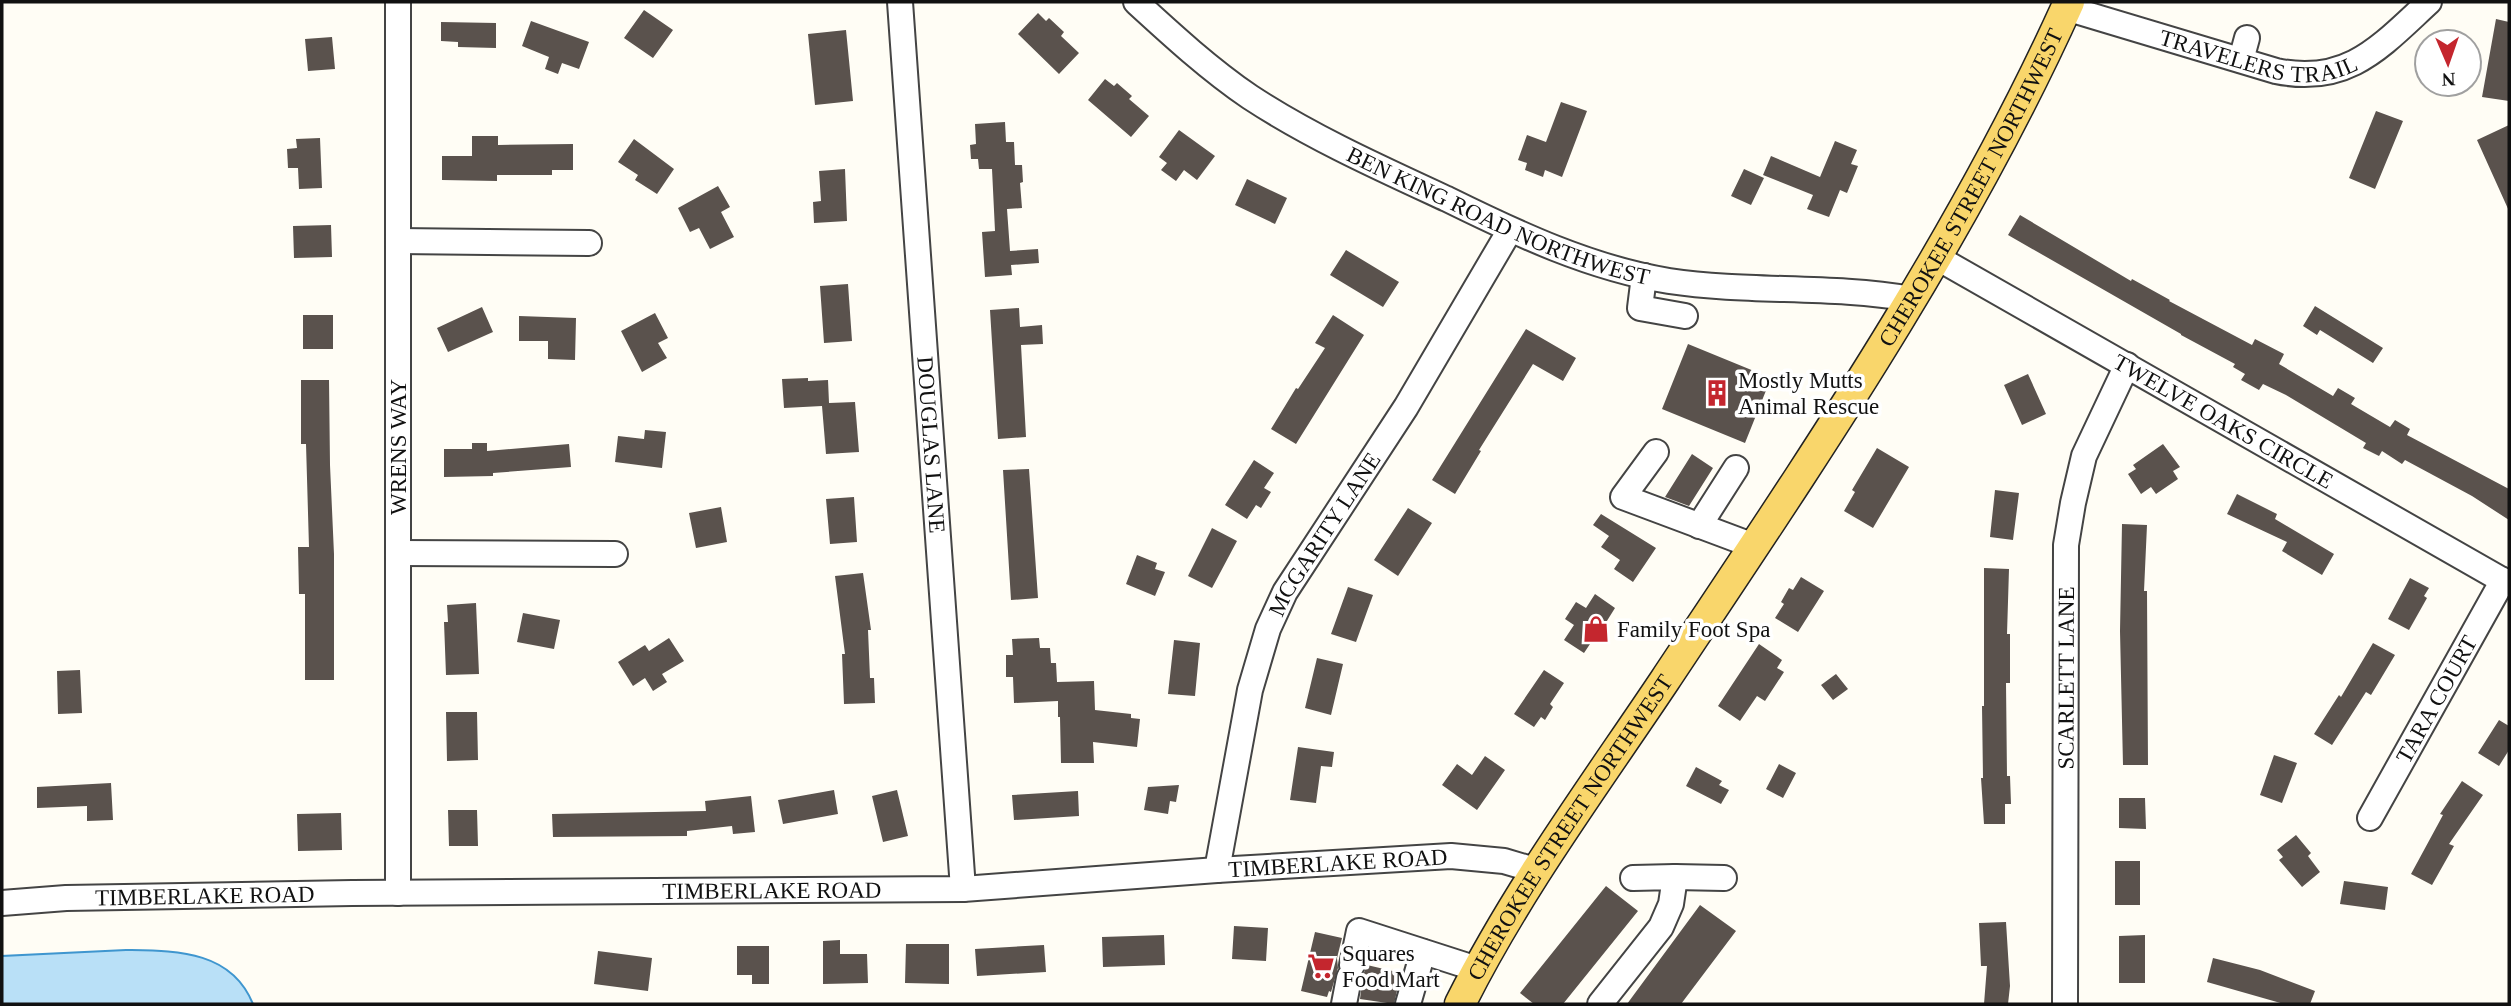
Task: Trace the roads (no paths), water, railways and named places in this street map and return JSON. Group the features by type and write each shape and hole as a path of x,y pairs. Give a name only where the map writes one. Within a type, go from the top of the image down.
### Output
{"main road":[{"name":"CHEROKEE STREET NORTHWEST","path":"1460,1004 1477,969 1538,871 1754,546 1911,299 2024,94 2067,5"}],"street":[{"name":"WRENS WAY","path":"398,2 398,893"},
{"name":"DOUGLAS LANE","path":"900,2 963,889"},
{"name":"BEN KING ROAD NORTHWEST","path":"1136,2 1212,69 1268,108 1377,166 1510,230 1569,255 1644,276 1697,284 1861,292 1911,299"},
{"name":"TRAVELERS TRAIL","path":"2067,5 2244,49 2293,75 2337,71 2366,58 2429,2"},
{"name":"MCGARITY LANE","path":"1217,870 1250,690 1268,629 1285,592 1406,407 1510,230"},
{"path":"398,241 589,243"},
{"name":"TWELVE OAKS CIRCLE","path":"1936,257 2506,582"},
{"path":"1644,276 1640,308 1685,316"},
{"name":"SCARLETT LANE","path":"2065,1004 2066,545 2084,456 2127,365"},
{"path":"1656,452 1623,497 1754,546"},
{"path":"1699,526 1736,468"},
{"path":"398,553 615,554"},
{"name":"TARA COURT","path":"2370,818 2506,582"},
{"name":"TIMBERLAKE ROAD","path":"2,903 80,898 398,893 963,889 1451,856 1504,861 1538,871"},
{"path":"1600,1004 1661,927 1671,904 1675,877"},
{"path":"1633,878 1724,878"},
{"path":"1343,1004 1359,931 1477,969"},
{"path":"1408,1004 1423,952"}],"water":[{"path":"126,950 182,953 216,963 231,973 243,986 253,1004 2,1004 2,956"}],"place":[{"name":"Mostly Mutts Animal Rescue","path":"1717,393"},
{"name":"Family Foot Spa","path":"1596,629"},
{"name":"Squares Food Mart","path":"1321,966"}]}
